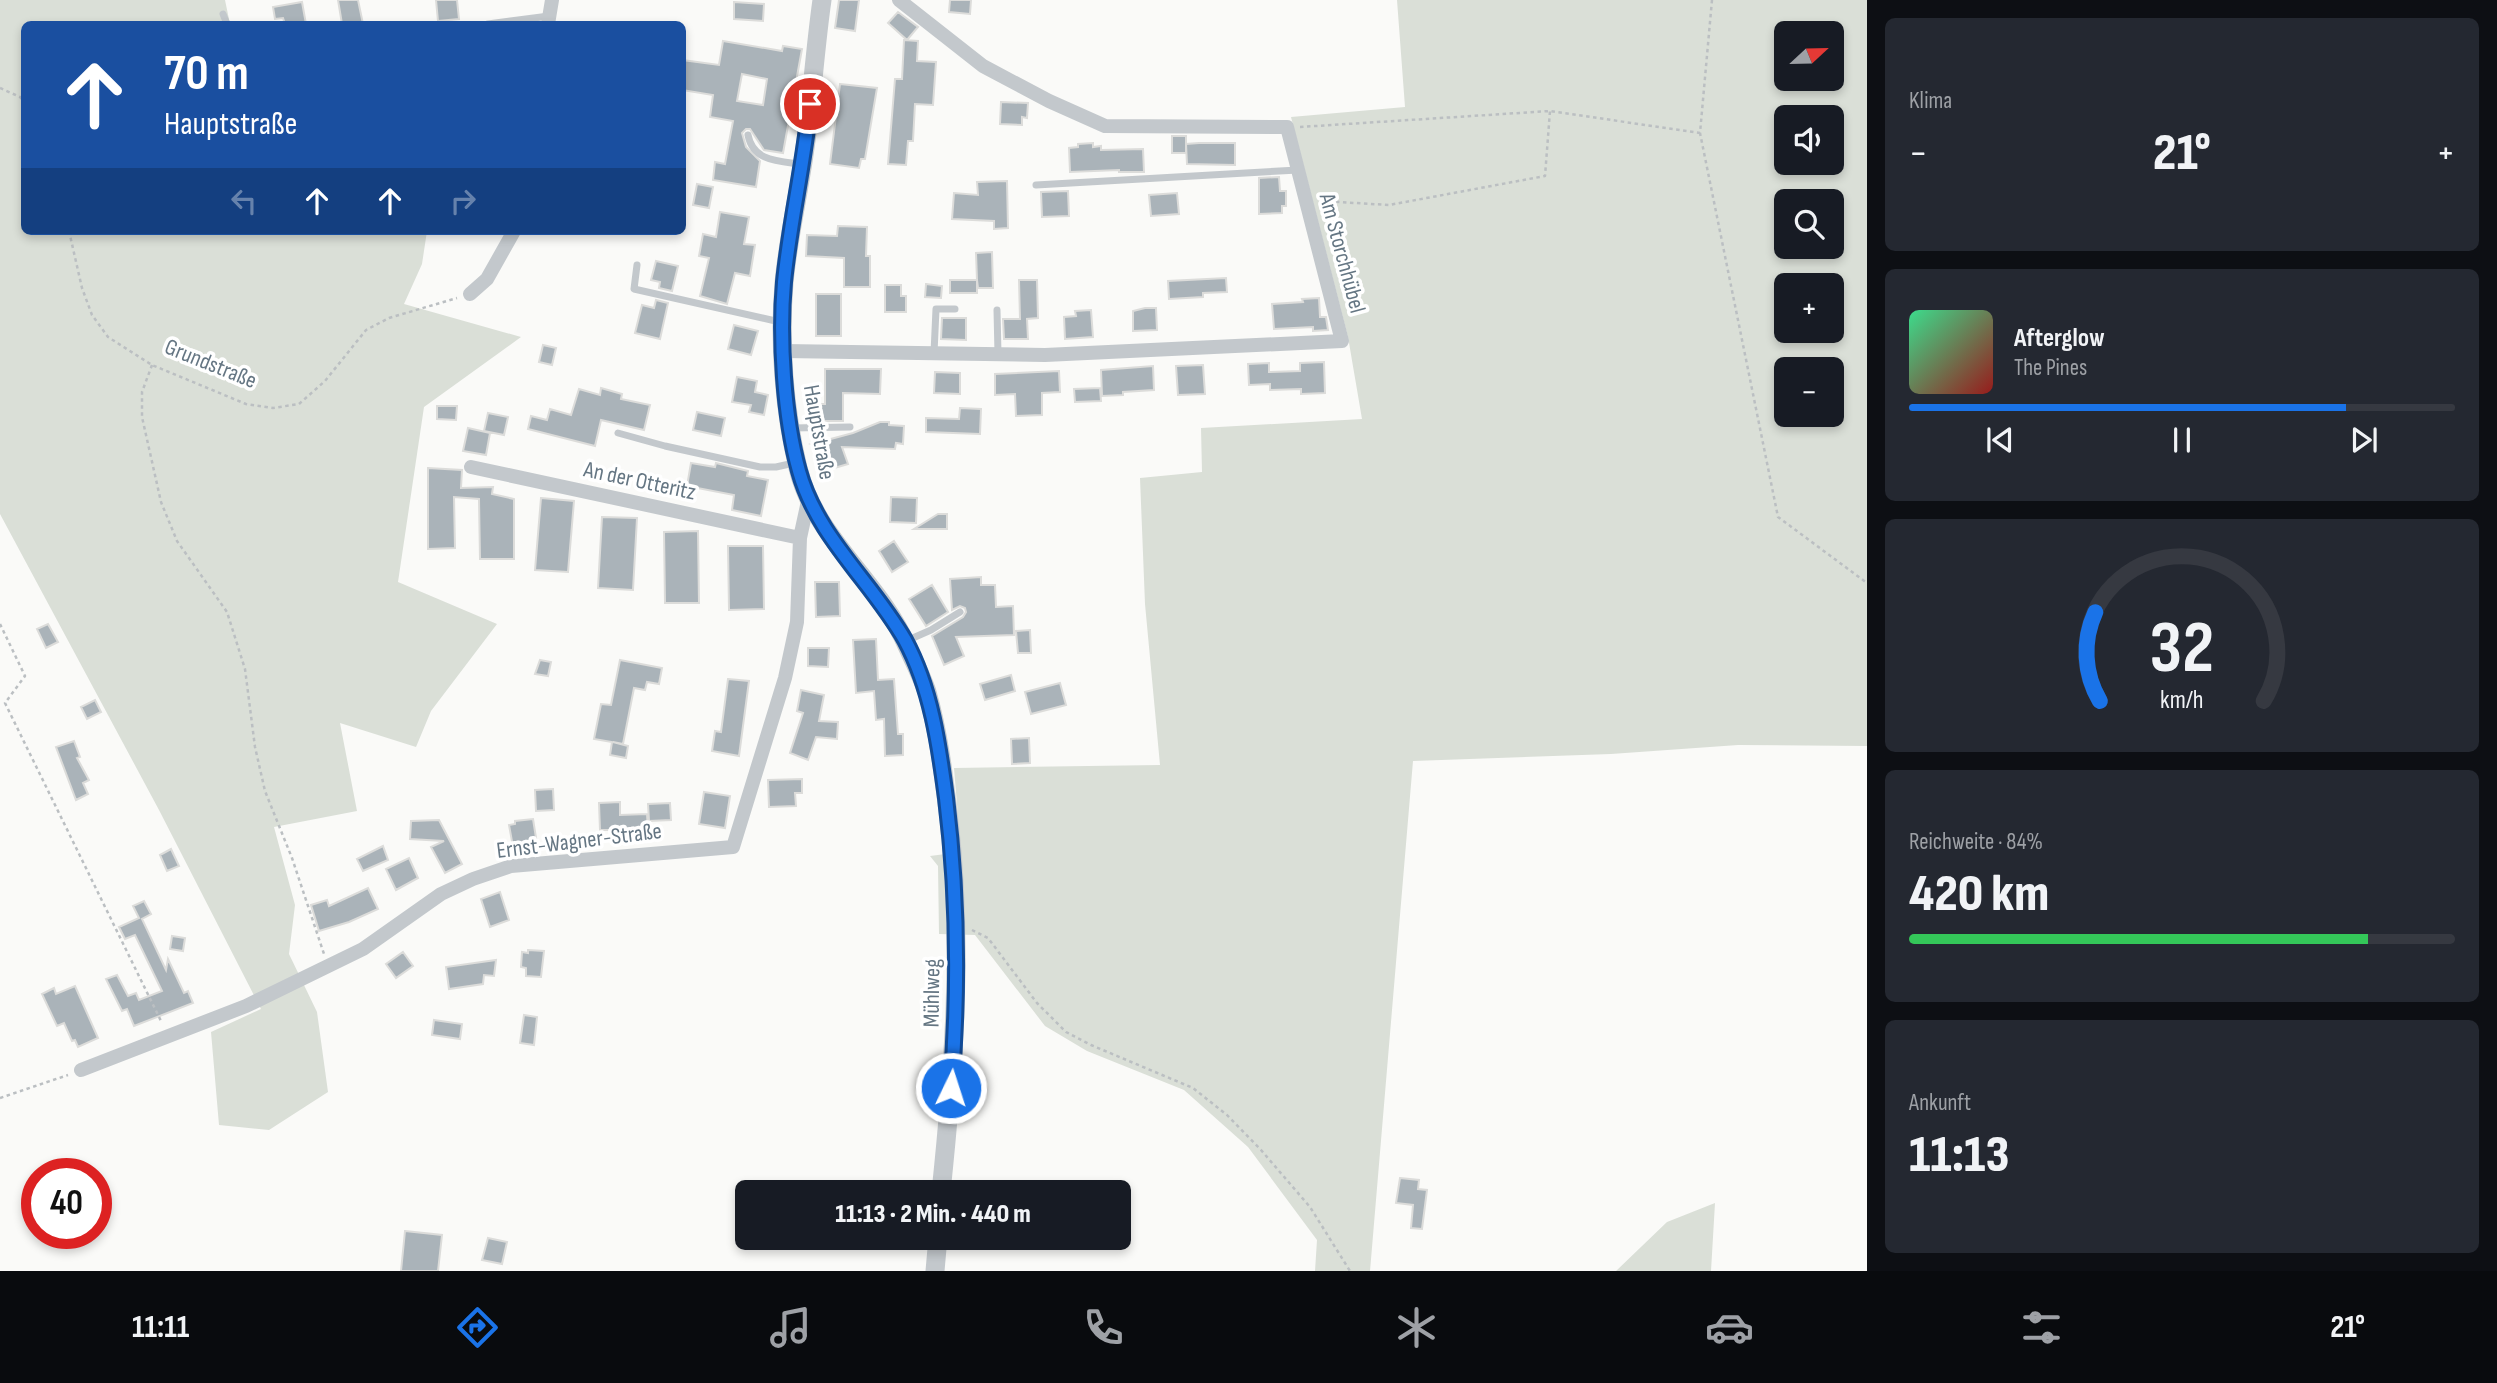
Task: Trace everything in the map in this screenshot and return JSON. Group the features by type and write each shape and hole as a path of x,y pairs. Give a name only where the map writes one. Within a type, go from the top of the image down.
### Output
{"street":[{"path":"549,20 552,0"},
{"name":"Hauptstraße","path":"822,0 786,271 785,388 790,428 808,501 905,642 926,692 942,760 957,921"},
{"path":"899,0 983,66 1049,101 1105,126 1287,127"},
{"name":"Am Storchhübel","path":"785,351 1045,355 1342,341 1287,127"},
{"path":"470,294 487,279 512,235"},
{"name":"An der Otteritz","path":"471,467 800,538"},
{"name":"Ernst-Wagner-Straße","path":"81,1070 246,1006 363,949 441,894 473,878 511,866 733,847 785,678 797,622 800,538 808,501"},
{"name":"Mühlweg","path":"943,1180 956,1019 957,921"},
{"path":"935,1271 937,1250"}],"lane":[{"path":"223,14 226,21"},
{"path":"748,135 752,150 758,155 802,165"},
{"path":"1037,185 1298,170"},
{"path":"637,265 634,289 784,323"},
{"path":"934,353 936,309 955,309"},
{"path":"997,310 998,354"},
{"path":"790,428 850,427"},
{"path":"618,433 760,467 797,463"},
{"path":"905,642 941,625 960,612"}],"path":[{"path":"1712,0 1700,133 1778,517 1867,583"},
{"path":"0,88 21,98"},
{"path":"1287,127 1550,111 1700,133"},
{"path":"1306,200 1389,205 1545,176 1550,111"},
{"name":"Grundstraße","path":"70,235 82,288 92,315 108,337 152,365 246,404 273,408 299,404 325,381 366,330 389,318 470,294"},
{"path":"152,365 142,392 142,417 161,502 177,541 227,612 245,669 255,747 265,791 292,858 328,966"},
{"path":"0,624 25,676 5,703 168,1035"},
{"path":"957,921 988,938 1037,1003 1066,1032 1193,1087 1227,1115 1310,1206 1350,1271"},
{"path":"0,1098 81,1070"}],"shaded area":[{"path":"0,0 225,0 229,21 21,21 21,235 426,235 422,264 404,304 521,337 424,407 398,582 497,624 431,711 416,747 340,723 357,811 274,827 295,905 289,954 317,1012 328,1092 269,1130 219,1125 211,1032 261,1009 159,810 0,514"},
{"path":"1397,0 1867,0 1867,746 1738,745 1611,754 1413,761 1370,1271 1315,1271 1317,1240 1248,1147 1184,1090 1087,1051 1045,1026 975,935 939,934 938,866 930,856 961,852 954,768 1160,765 1145,604 1140,478 1202,472 1201,428 1362,419 1348,337 1291,117 1405,107"},
{"path":"1715,1203 1711,1271 1616,1271 1667,1222"}],"building":[{"path":"338,0 358,0 362,21 342,21"},
{"path":"436,0 457,0 459,19 438,21"},
{"path":"839,0 859,0 855,31 835,28"},
{"path":"950,0 971,0 970,14 949,12"},
{"path":"302,2 305,21 275,19 273,7"},
{"path":"734,2 764,4 763,21 734,19"},
{"path":"898,12 918,27 907,40 888,23"},
{"path":"904,40 918,41 917,61 936,62 933,105 915,104 913,141 908,141 906,165 888,164 895,79 902,79"},
{"path":"723,41 782,51 783,46 802,49 783,153 764,150 750,129 742,133 746,147 760,161 756,187 713,180 715,162 725,164 733,121 710,117 713,95 686,91 686,61 719,65","holes":["742,74 767,79 763,105 737,101"]},
{"path":"840,84 877,88 865,159 861,159 859,168 830,164"},
{"path":"1001,102 1028,103 1027,118 1022,117 1022,125 1000,124"},
{"path":"1172,136 1186,136 1186,153 1172,153"},
{"path":"1093,143 1093,147 1101,146 1101,150 1143,149 1144,172 1070,172 1069,148"},
{"path":"1235,143 1235,165 1187,164 1186,144"},
{"path":"1279,177 1280,191 1286,191 1286,206 1282,206 1282,213 1259,214 1259,178"},
{"path":"1007,181 1008,228 994,229 994,221 952,219 954,193 978,195 977,182"},
{"path":"697,184 713,187 709,208 693,205"},
{"path":"1068,191 1069,216 1042,217 1041,192"},
{"path":"1177,193 1179,214 1151,216 1149,195"},
{"path":"720,212 749,217 744,244 755,245 750,276 735,273 727,304 700,296 709,258 699,256 703,234 716,237"},
{"path":"838,226 867,227 866,256 870,256 870,287 844,287 844,258 806,256 807,235 837,236"},
{"path":"992,252 993,288 978,288 976,253"},
{"path":"656,261 678,266 672,291 659,288 660,282 651,280"},
{"path":"1226,278 1227,292 1169,299 1168,281"},
{"path":"950,280 977,280 977,293 950,293"},
{"path":"1019,280 1037,280 1038,318 1027,319 1028,339 1004,339 1003,319 1020,319"},
{"path":"926,284 942,286 941,298 925,297"},
{"path":"885,285 901,285 901,296 906,296 906,312 885,312"},
{"path":"816,294 841,294 841,336 816,336"},
{"path":"1319,298 1320,317 1326,317 1328,330 1313,331 1313,327 1274,329 1272,304"},
{"path":"656,300 668,303 660,339 635,333 642,305 654,308"},
{"path":"1156,308 1157,330 1133,331 1133,311"},
{"path":"1091,310 1093,337 1065,339 1064,317 1076,316 1075,311"},
{"path":"942,318 966,318 966,340 941,339"},
{"path":"734,325 758,331 751,355 728,349"},
{"path":"543,345 556,348 552,365 539,362"},
{"path":"1324,362 1325,393 1301,394 1301,389 1270,390 1270,384 1249,385 1248,364 1269,363 1269,372 1300,371 1300,363"},
{"path":"1203,365 1205,394 1178,395 1176,366"},
{"path":"1153,366 1154,390 1102,396 1101,370"},
{"path":"825,369 881,369 880,394 843,393 843,421 814,421 814,404 825,404"},
{"path":"1059,371 1060,392 1042,393 1042,415 1016,416 1015,394 995,395 995,374"},
{"path":"935,372 960,373 960,394 934,393"},
{"path":"737,377 757,381 755,392 768,395 764,415 749,412 751,405 732,402"},
{"path":"601,388 622,394 621,399 650,405 644,430 601,420 595,446 528,429 531,416 547,420 550,409 571,415 579,389 600,395"},
{"path":"1100,388 1101,401 1075,402 1074,389"},
{"path":"437,406 457,406 456,420 437,419"},
{"path":"960,408 981,409 980,434 926,432 926,418 959,419"},
{"path":"697,412 725,418 721,436 693,430"},
{"path":"488,413 508,417 504,435 484,431"},
{"path":"880,422 904,426 903,444 896,443 895,449 842,447 848,464 824,471 816,445 812,444 853,433"},
{"path":"468,428 490,433 486,455 463,451"},
{"path":"691,463 715,467 716,463 748,471 747,476 768,480 761,516 732,510 734,495 687,486"},
{"path":"428,468 462,470 461,488 493,487 492,494 514,499 514,559 480,559 479,499 454,497 455,548 428,549"},
{"path":"891,497 917,498 916,523 890,522"},
{"path":"541,498 574,501 568,572 535,570"},
{"path":"938,514 947,514 947,529 914,529"},
{"path":"602,517 637,518 633,590 598,588"},
{"path":"698,531 699,603 665,603 664,532"},
{"path":"894,541 908,562 892,572 879,551"},
{"path":"728,546 763,546 764,609 729,610"},
{"path":"981,577 981,585 995,585 996,607 1013,606 1014,635 956,637 964,656 944,665 932,636 963,617 966,612 965,608 960,606 952,610 950,579"},
{"path":"815,582 839,582 840,616 816,617"},
{"path":"932,585 948,612 926,626 909,599"},
{"path":"48,624 58,642 46,648 37,629"},
{"path":"1030,630 1031,653 1018,653 1016,631"},
{"path":"876,639 878,680 894,679 898,734 903,734 903,755 885,756 884,719 876,720 874,691 856,693 853,640"},
{"path":"808,648 829,648 828,667 808,666"},
{"path":"540,660 551,662 548,676 535,674"},
{"path":"620,660 662,668 659,684 647,682 645,690 634,688 623,744 613,742 628,746 626,758 610,755 612,742 594,739 601,704 611,705"},
{"path":"1011,675 1015,691 985,700 980,684"},
{"path":"728,679 749,681 739,756 712,751 715,731 721,732"},
{"path":"1060,683 1066,705 1031,714 1025,692"},
{"path":"801,690 824,695 819,721 838,722 837,739 816,737 808,760 790,753 803,713 797,711"},
{"path":"95,700 101,712 87,719 81,707"},
{"path":"1029,738 1030,763 1012,764 1011,739"},
{"path":"74,741 80,757 77,758 89,780 83,783 88,794 76,800 56,747"},
{"path":"802,779 802,793 795,793 796,806 769,807 768,780"},
{"path":"553,789 554,810 536,811 535,790"},
{"path":"704,792 730,796 725,828 699,824"},
{"path":"620,802 620,815 647,814 648,830 600,830 599,803"},
{"path":"670,803 671,820 649,821 648,804"},
{"path":"533,819 537,844 513,847 509,825 515,824 515,821"},
{"path":"439,820 462,864 445,873 431,847 444,841 410,839 411,821"},
{"path":"383,846 388,860 363,871 357,859"},
{"path":"171,849 179,866 167,871 160,855"},
{"path":"409,858 418,878 396,890 386,869"},
{"path":"368,888 378,909 319,931 311,905 327,900 329,906"},
{"path":"500,892 509,920 490,927 481,899"},
{"path":"144,901 151,914 142,919 166,970 168,959 184,993 188,991 193,1003 134,1026 127,1009 122,1011 106,979 117,975 128,996 136,993 139,1000 162,991 135,935 125,939 119,927 139,918 133,906"},
{"path":"172,936 185,938 183,951 170,949"},
{"path":"528,950 544,951 541,977 526,976 526,968 521,967 522,952 528,953"},
{"path":"403,952 413,966 396,978 386,964"},
{"path":"496,960 494,976 484,975 483,984 449,989 446,967"},
{"path":"75,986 98,1038 78,1047 75,1040 72,1041 64,1023 57,1026 42,994 54,988 56,994"},
{"path":"524,1015 537,1017 534,1045 520,1043"},
{"path":"434,1020 462,1024 460,1039 432,1035"},
{"path":"1400,1178 1419,1180 1418,1189 1427,1190 1422,1229 1411,1228 1413,1205 1396,1203"},
{"path":"405,1231 442,1235 438,1271 401,1271"},
{"path":"488,1238 507,1242 502,1264 482,1260"}],"route":[{"path":"810,104 784,285 785,388 790,424 798,469 808,501 905,642 926,692 942,760 957,921 956,1019 951,1088"}]}
